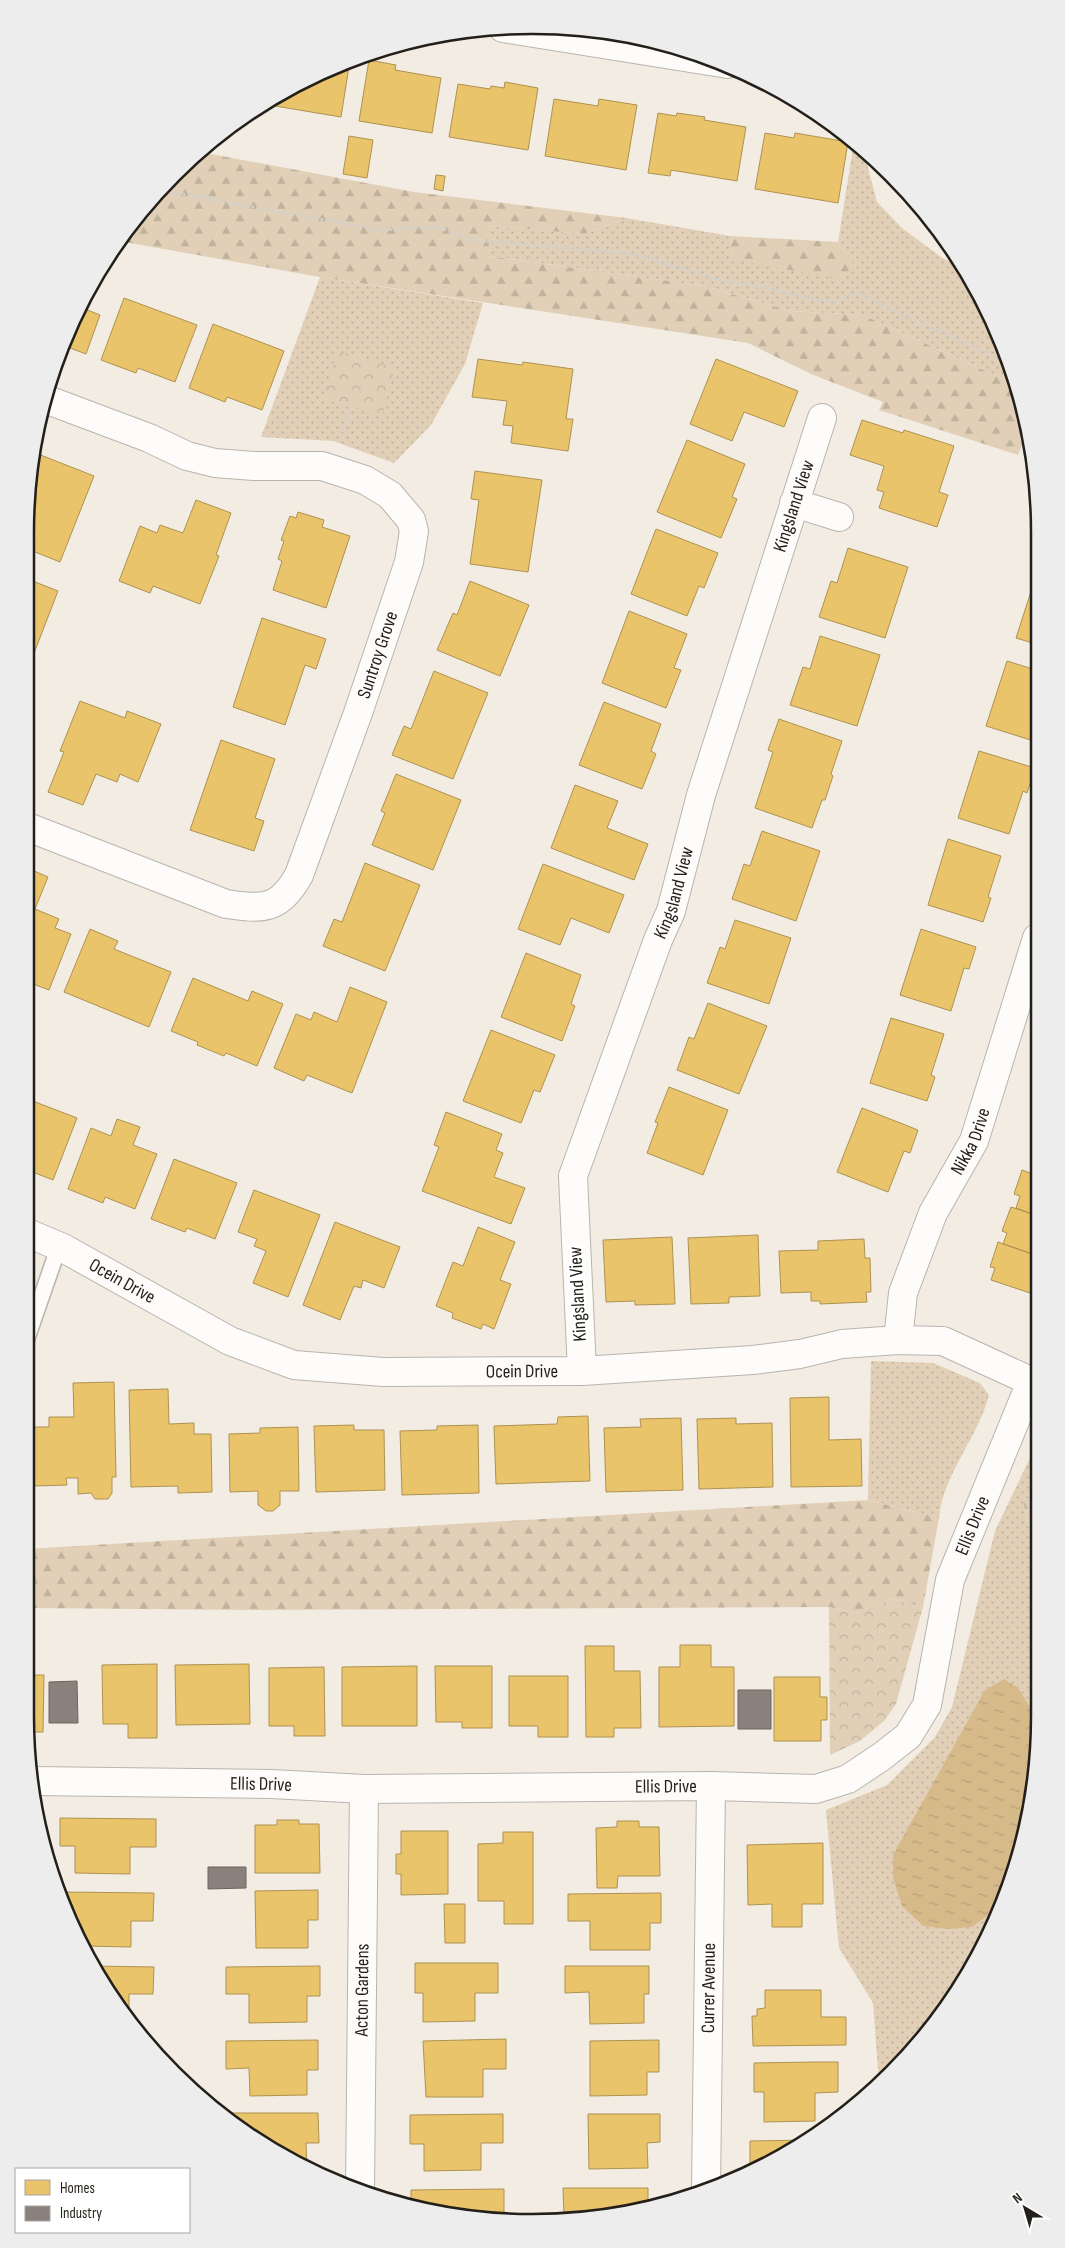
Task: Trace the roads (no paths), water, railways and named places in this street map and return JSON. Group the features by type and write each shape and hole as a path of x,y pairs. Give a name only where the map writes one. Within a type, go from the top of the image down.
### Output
{"street":[{"path":"542,34 681,56"},
{"name":"Suntroy Grove","path":"34,829 226,904 254,908 267,906 291,891 299,875 409,562 414,532 411,520 406,512 390,495 365,480 322,466 254,466 215,463 186,456 149,438 51,401"},
{"name":"Kingsland View","path":"582,1370 573,1176 658,940 671,911 701,795 822,418"},
{"path":"794,504 839,517"},
{"name":"Nikka Drive","path":"898,1340 903,1293 933,1213 974,1140 1031,957"},
{"name":"Ocein Drive","path":"34,1236 59,1246 230,1341 294,1365 383,1372 582,1370 752,1360 800,1354 842,1344 898,1340 943,1341 1031,1382"},
{"name":"Ellis Drive","path":"38,1781 272,1784 364,1789 711,1786 816,1789 848,1779 908,1736 927,1705 950,1580 1031,1393"},
{"name":"Currer Avenue","path":"706,2183 711,1786"},
{"name":"Acton Gardens","path":"360,2183 364,1789"}],"lane":[{"path":"34,1318 59,1246"}],"water":[{"path":"1004,1679 1018,1688 1031,1709 1027,1781 1014,1845 1005,1876 989,1914 972,1927 948,1929 923,1926 902,1906 893,1878 893,1855 985,1690"}]}
